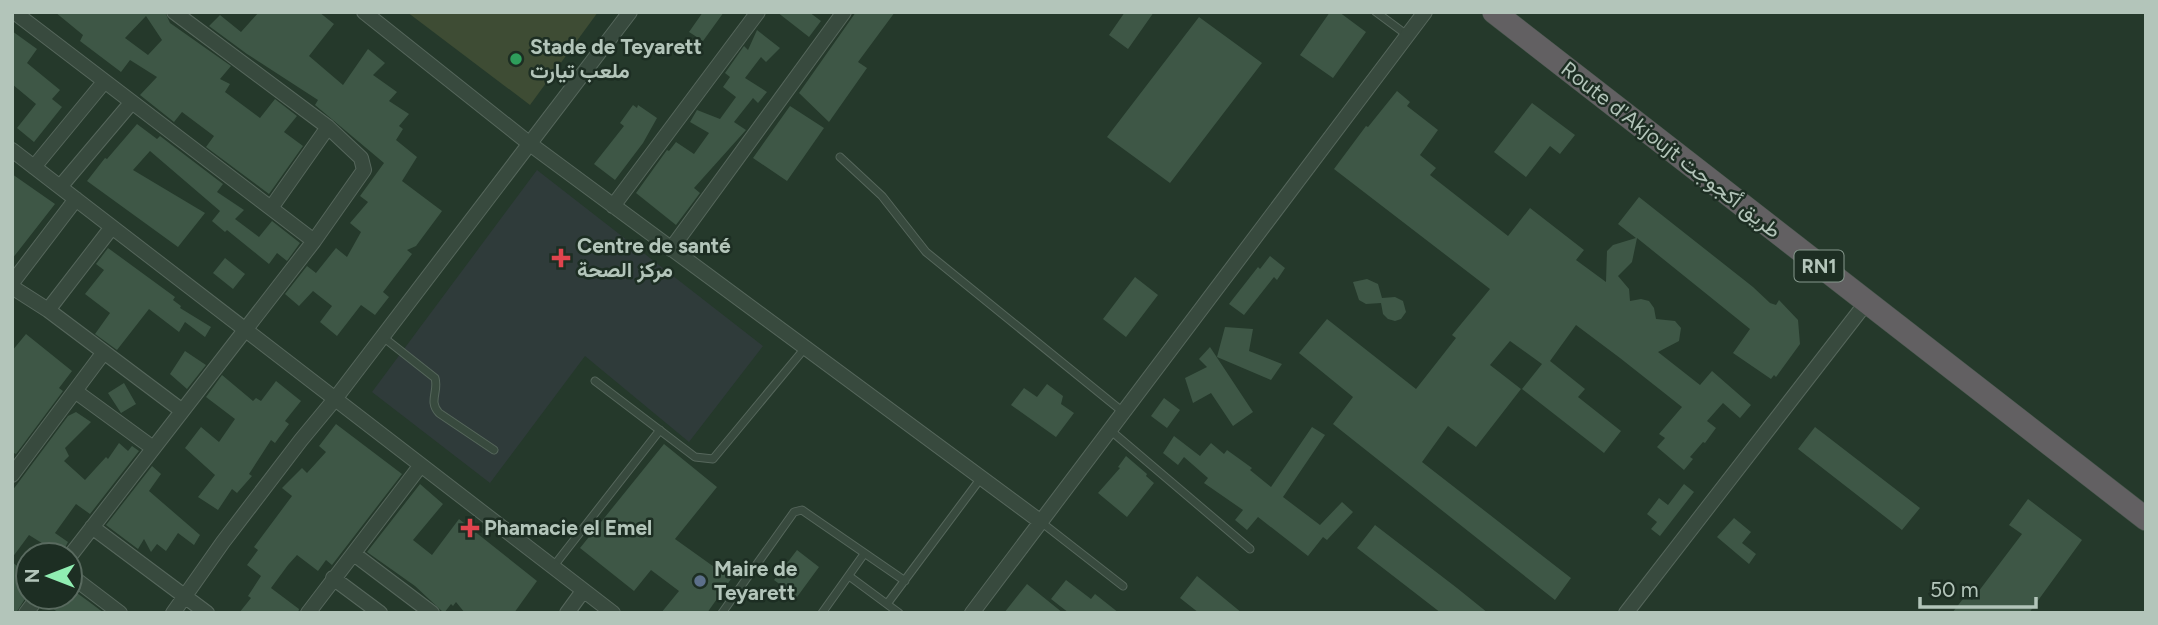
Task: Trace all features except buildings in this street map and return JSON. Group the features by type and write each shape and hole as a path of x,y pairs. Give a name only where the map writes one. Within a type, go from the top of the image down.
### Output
{"highway":[{"name":"Route d'Akjoujt طريق أكجوجت","path":"1494,12 2146,519"}],"street":[{"path":"81,541 314,241 364,170 361,158 328,127 174,12"},
{"path":"364,12 530,144 1041,522"},
{"path":"173,613 223,542 630,12"},
{"path":"613,206 758,12"},
{"path":"671,249 845,12"},
{"path":"972,613 1426,12"},
{"path":"19,14 131,103 314,241"},
{"path":"34,167 104,82"},
{"path":"60,187 131,103"},
{"path":"271,208 328,127"},
{"path":"12,150 613,613"},
{"path":"76,200 12,285 181,410"},
{"path":"48,310 112,227"},
{"path":"1626,613 1866,303"},
{"path":"12,475 104,352"},
{"path":"75,391 153,448"},
{"path":"308,613 421,465"},
{"path":"92,527 207,613"},
{"path":"354,554 431,612"},
{"path":"334,578 380,613"},
{"path":"84,586 120,613"},
{"path":"567,613 583,591"}],"lane":[{"path":"1376,12 1408,35"},
{"path":"840,157 882,196 926,252 1123,412"},
{"path":"383,337 432,373 437,385 432,400 433,407 494,450"},
{"path":"595,381 695,457 713,459 805,348"},
{"path":"553,567 660,430"},
{"path":"1110,430 1250,549"},
{"path":"887,604 981,478"},
{"path":"722,613 797,509 905,581"},
{"path":"1041,522 1123,586"},
{"path":"822,613 864,554"},
{"path":"849,576 898,613"}],"shaded area":[{"name":"Centre de santé مركز الصحة","path":"537,170 763,346 689,442 585,356 490,483 372,392"}],"green space":[{"name":"Stade de Teyarett ملعب تيارت","path":"407,12 598,12 530,105"}],"place":[{"name":"Stade de Teyarett ملعب تيارت","path":"516,59"},
{"name":"Centre de santé مركز الصحة","path":"561,258"},
{"name":"Phamacie el Emel","path":"470,528"},
{"name":"Maire de Teyarett","path":"700,581"}]}
